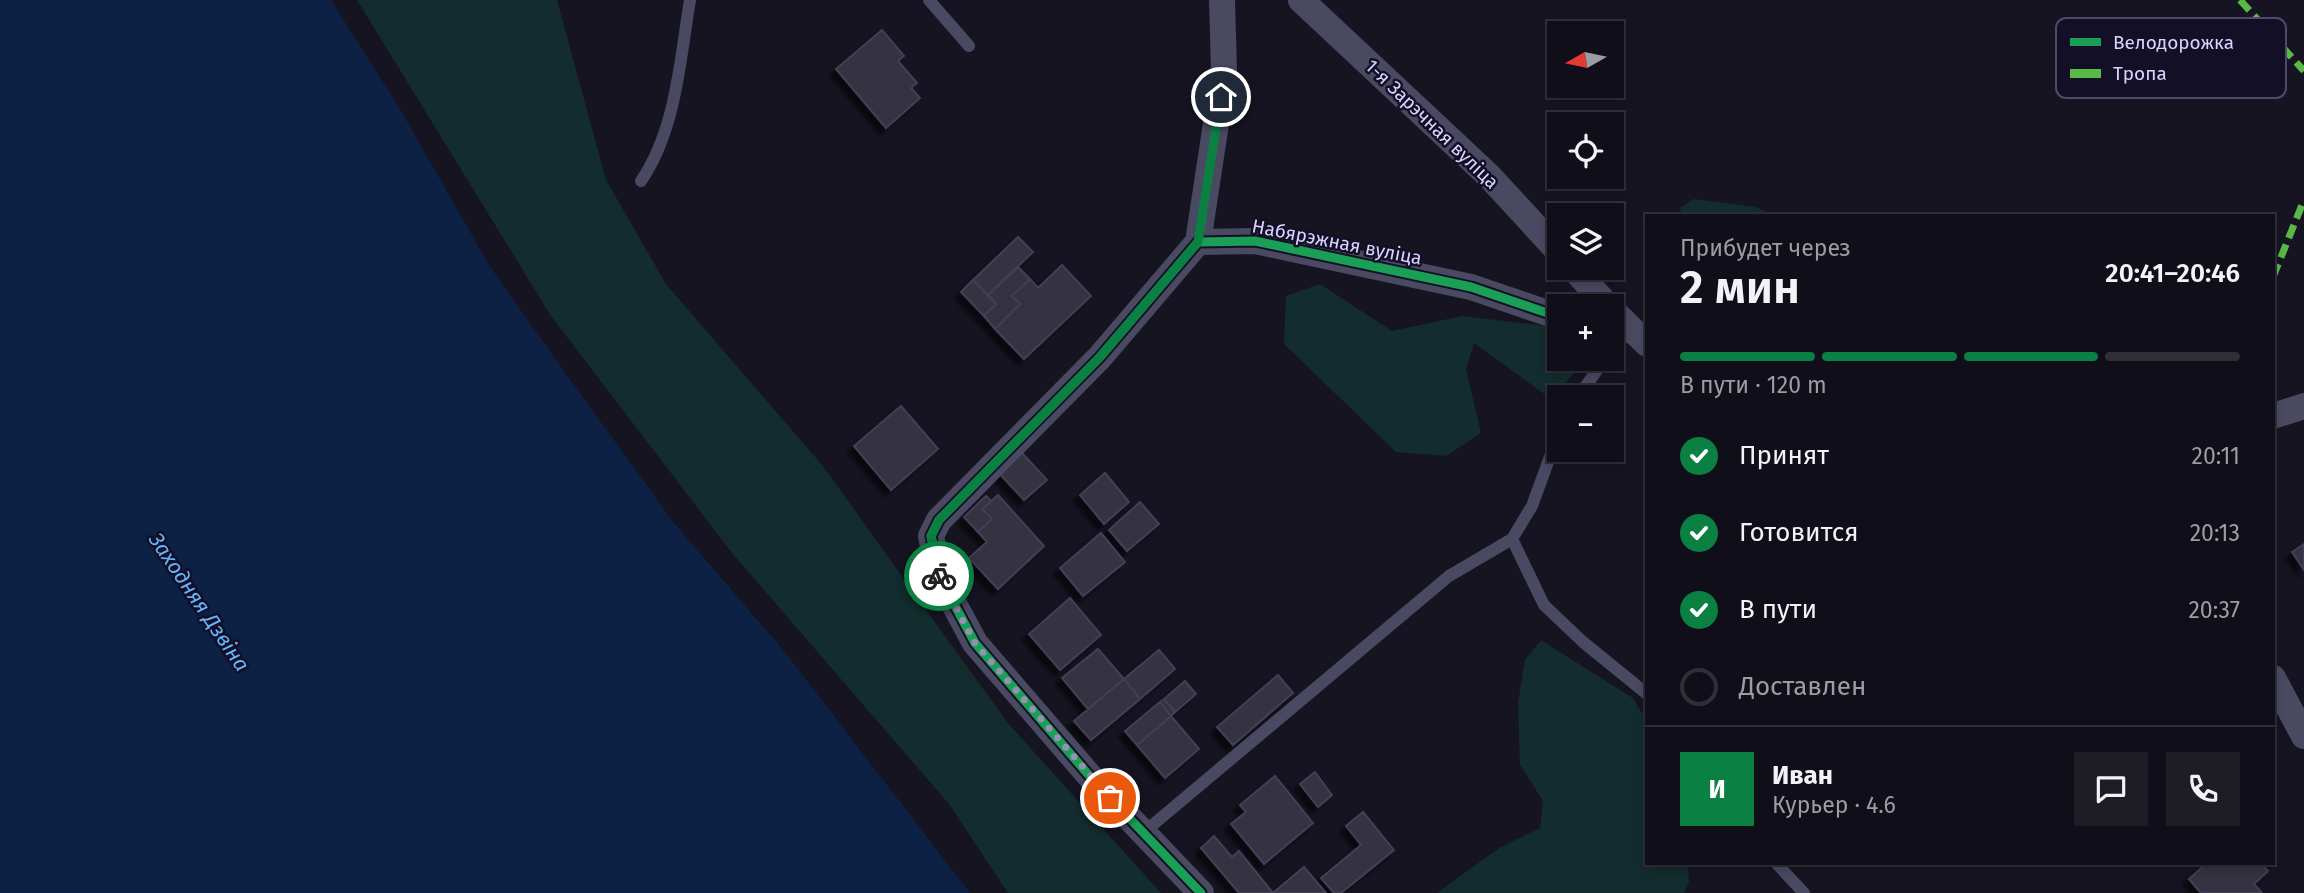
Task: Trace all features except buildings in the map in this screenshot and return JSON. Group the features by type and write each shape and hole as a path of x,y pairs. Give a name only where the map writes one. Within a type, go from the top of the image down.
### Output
{"street":[{"path":"1201,893 1143,834 975,643 939,576 931,536 939,520 1100,357 1198,242 1224,71 1222,0"},
{"name":"1-я Зарэчная вуліца","path":"1301,0 1489,176 1547,240"},
{"name":"Набярэжная вуліца","path":"1198,242 1255,241 1471,287 1547,313"},
{"path":"1584,280 1597,294"},
{"path":"2275,415 2304,407"},
{"path":"2275,682 2304,736"}],"lane":[{"path":"641,181 658,157 675,89 690,0"},
{"path":"929,0 969,46"},
{"path":"1143,834 1449,576 1512,539 1531,506 1548,462"},
{"path":"1512,539 1544,605 1583,642 1645,692"},
{"path":"1778,865 1804,893"}],"green space":[{"path":"357,0 557,0 606,180 666,284 822,465 1007,722 1161,893 1008,893 949,804 732,553 551,316"},
{"path":"1694,199 1756,207 1770,214 1682,214 1680,208"},
{"path":"1320,284 1392,331 1462,316 1547,326 1547,371 1576,371 1564,385 1547,385 1547,396 1474,343 1466,369 1481,433 1446,456 1396,452 1284,344 1286,296"},
{"path":"1541,640 1633,698 1645,718 1645,865 1688,865 1689,882 1684,893 1437,893 1499,848 1540,828 1543,801 1520,765 1518,703 1525,660"}],"water":[{"name":"Заходняя Дзвіна","path":"0,0 331,0 400,109 489,265 566,374 674,523 784,651 970,893 0,893"}],"marked path":[{"path":"2240,0 2256,18"},
{"path":"2286,51 2304,71"},
{"path":"2275,272 2304,200"}],"cycle path":[{"path":"1201,893 1093,780 975,643 939,576 931,536 939,520 1100,357 1198,242 1255,241 1471,287 1547,313"}],"way so far":[{"path":"939,576 975,643 1110,798"}],"route":[{"path":"939,576 931,536 939,520 1100,357 1198,242 1221,97"}]}
